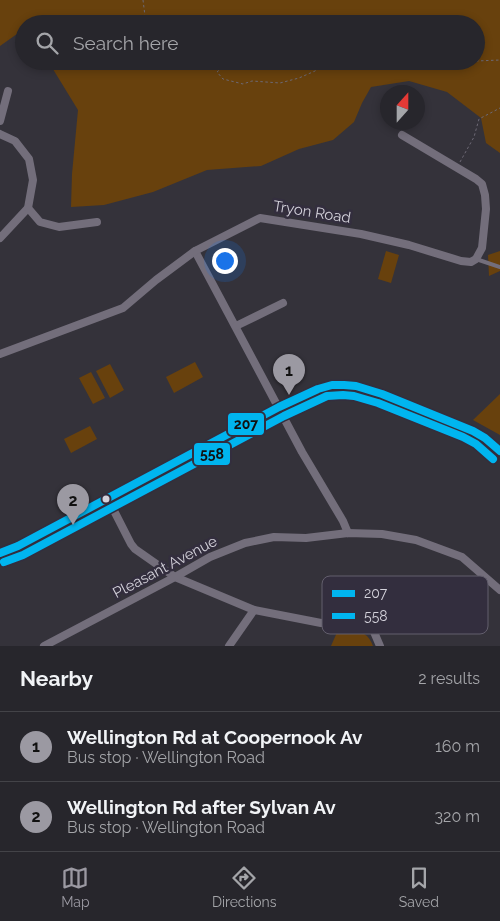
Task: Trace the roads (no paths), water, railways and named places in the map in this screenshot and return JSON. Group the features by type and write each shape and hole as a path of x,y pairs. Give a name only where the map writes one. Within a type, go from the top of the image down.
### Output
{"street":[{"path":"0,121 8,91"},
{"path":"0,134 15,141 29,159 33,180 28,208 0,238"},
{"path":"402,135 482,184 485,195 482,248 476,260"},
{"path":"28,208 40,222 59,227 97,222"},
{"name":"Tryon Road","path":"0,354 123,308 195,251 260,218 360,234 410,245 461,261 471,262 476,260"},
{"path":"195,251 302,452 343,521 348,533"},
{"path":"236,326 284,303"},
{"path":"0,553 18,546 279,408 324,387 339,385 362,388 472,431 486,439 500,451"},
{"path":"108,499 130,544 175,577 254,610 322,623"},
{"name":"Pleasant Avenue","path":"44,646 227,549 255,540 274,537 306,538 348,533 382,534 416,540 454,553 462,557 484,576"},
{"name":"Pleasant Avenue","path":"488,580 500,590"},
{"path":"229,646 254,610"},
{"path":"375,634 380,646"}],"lane":[{"name":"Tryon Road","path":"476,260 500,267"}],"place":[{"name":"Wellington Rd at Coopernook Av","path":"289,395"},
{"name":"Wellington Rd after Sylvan Av","path":"73,525"}]}
